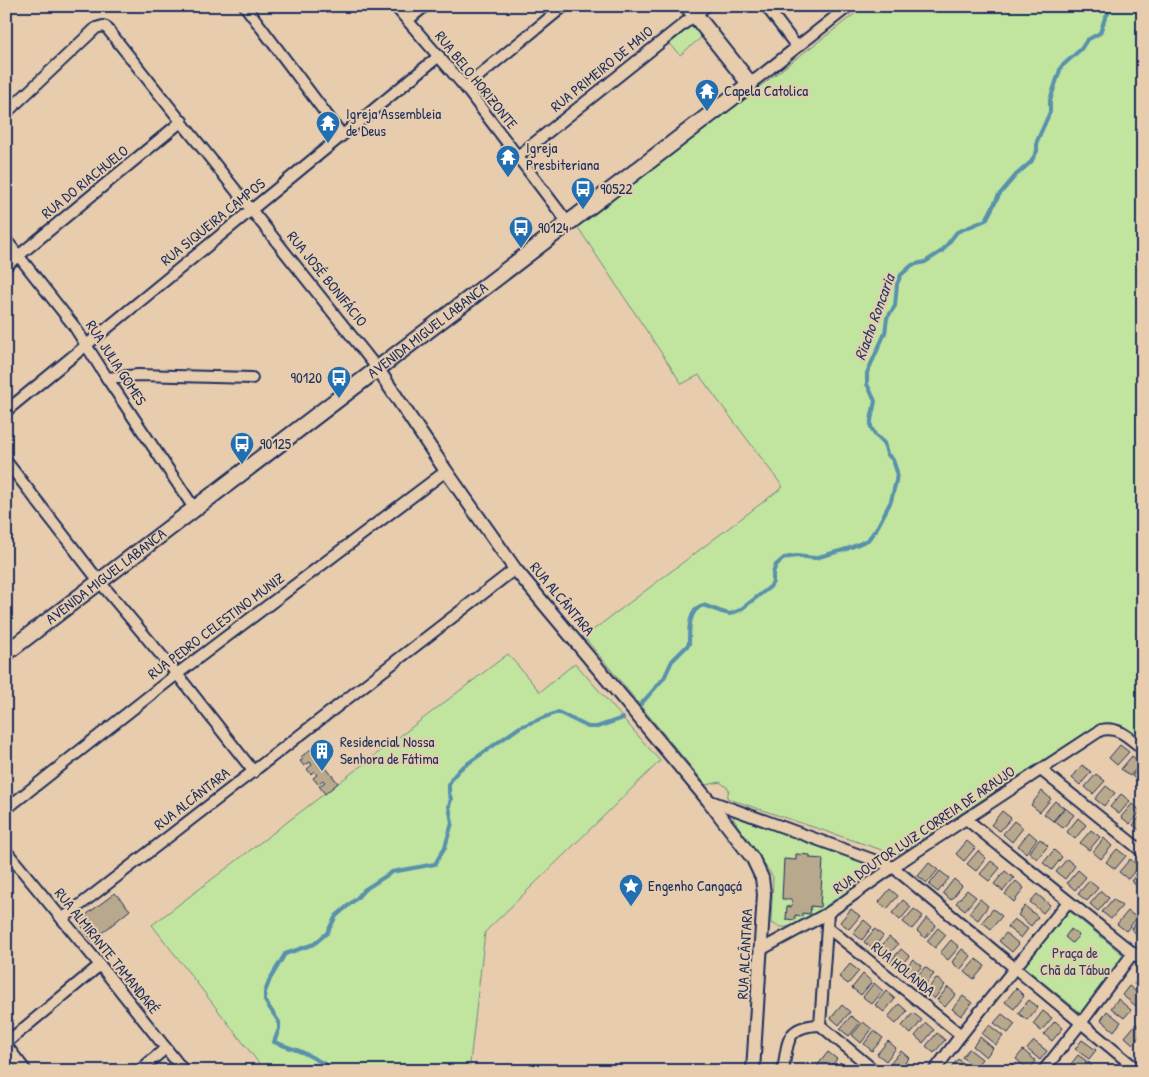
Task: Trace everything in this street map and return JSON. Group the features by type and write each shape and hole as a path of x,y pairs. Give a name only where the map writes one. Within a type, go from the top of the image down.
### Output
{"main road":[{"path":"696,9 750,84"},
{"name":"AVENIDA MIGUEL LABANCA","path":"6,653 750,84"}],"street":[{"path":"246,6 342,135"},
{"name":"RUA BELO HORIZONTE","path":"395,6 464,87 568,223"},
{"path":"408,20 425,6"},
{"path":"464,87 564,6"},
{"path":"766,6 797,47"},
{"name":"AVENIDA MIGUEL LABANCA","path":"750,84 849,6"},
{"name":"RUA PRIMEIRO DE MAIO","path":"518,156 696,9"},
{"name":"RUA JOSÉ BONIFÁCIO","path":"6,113 96,28 106,27 377,368 515,569"},
{"name":"RUA SIQUEIRA CAMPOS","path":"6,410 439,56"},
{"name":"RUA DO RIACHUELO","path":"6,266 182,121"},
{"name":"RUA JULIA GOMES","path":"6,240 74,326 194,508"},
{"path":"107,378 138,375 252,378"},
{"path":"6,461 99,581 177,674 254,772"},
{"name":"RUA PEDRO CELESTINO MUNIZ","path":"6,808 177,674 446,471"},
{"name":"RUA ALCÂNTARA","path":"62,920 515,569 708,800 753,859 762,878 764,894 753,1071"},
{"name":"RUA DOUTOR LUIZ CORREIA DE ARAUJO","path":"820,1024 828,913 893,867 1101,730 1115,729 1143,749"},
{"path":"1041,770 1143,852"},
{"path":"708,800 893,867 1139,1071"},
{"path":"966,819 1143,961"},
{"name":"RUA ALMIRANTE TAMANDARÉ","path":"6,850 184,1071"},
{"path":"934,1071 1068,902"},
{"path":"762,949 828,913"},
{"name":"RUA HOLANDA","path":"826,927 961,1035"},
{"path":"1043,1071 1132,953"},
{"path":"26,1071 6,1044 100,965"},
{"path":"783,1071 789,1040 795,1030 804,1025 820,1024 875,1071"},
{"path":"140,1071 166,1048"}],"green space":[{"path":"865,6 1143,6 1143,741 1121,726 1103,724 1096,726 897,855 727,798 729,789 720,782 706,785 584,637 783,487 699,375 682,384 577,226"},
{"path":"693,25 702,37 680,55 669,44"},
{"path":"508,654 540,692 575,663 660,761 485,932 469,1071 265,1071 152,925"},
{"path":"735,814 883,867 806,919 795,925 778,926 771,923 773,877 734,820 733,816"},
{"name":"Praça de Chã da Tábua","path":"1068,910 1127,958 1082,1014 1023,966"}],"building":[{"path":"1120,745 1129,752 1117,765 1109,758"},
{"name":"Residencial Nossa Senhora de Fátima","path":"311,749 338,783 325,794 319,786 325,782 323,780 318,784 313,778 317,775 314,771 311,774 307,769 312,765 310,762 304,766 300,761 303,759 301,757"},
{"path":"1132,756 1141,763 1130,776 1121,769"},
{"path":"1142,763 1143,780 1140,783 1132,776"},
{"path":"1082,765 1091,772 1080,785 1072,778"},
{"path":"1096,774 1105,781 1093,794 1085,787"},
{"path":"1106,786 1115,793 1104,806 1095,799"},
{"path":"1042,791 1051,799 1040,812 1031,805"},
{"path":"1121,794 1130,801 1119,814 1110,807"},
{"path":"1055,801 1064,808 1053,821 1044,814"},
{"path":"1132,804 1141,811 1130,824 1121,817"},
{"path":"1065,808 1074,815 1063,828 1054,821"},
{"path":"1002,811 1011,818 1000,831 991,825"},
{"path":"1143,813 1143,831 1142,832 1133,825"},
{"path":"1078,818 1086,825 1075,839 1067,832"},
{"path":"1014,821 1023,828 1012,842 1003,834"},
{"path":"1091,830 1100,837 1089,850 1080,843"},
{"path":"1029,832 1037,839 1026,853 1018,846"},
{"path":"1104,838 1112,846 1101,859 1093,852"},
{"path":"1040,839 1048,846 1037,859 1029,852"},
{"path":"967,841 975,848 964,861 956,854"},
{"path":"1117,849 1126,856 1115,869 1106,862"},
{"path":"1054,850 1062,857 1052,870 1043,863"},
{"path":"978,851 986,858 976,871 967,864"},
{"path":"796,854 810,855 810,858 823,859 820,907 811,906 810,914 802,913 802,916 795,915 795,920 786,919 787,906 791,907 792,899 782,899 784,859 796,860"},
{"path":"1067,859 1075,866 1065,879 1056,872"},
{"path":"1130,859 1139,866 1128,879 1119,872"},
{"path":"991,861 1000,868 989,881 980,874"},
{"path":"929,863 938,870 927,883 918,876"},
{"path":"1142,868 1143,884 1139,888 1131,881"},
{"path":"1078,870 1086,877 1075,890 1067,883"},
{"path":"940,871 949,878 938,892 929,885"},
{"path":"1005,871 1014,878 1003,891 994,884"},
{"path":"954,879 962,886 951,900 943,893"},
{"path":"1016,881 1024,888 1014,902 1005,894"},
{"path":"1089,881 1098,888 1087,901 1078,894"},
{"path":"890,889 898,896 887,909 879,902"},
{"path":"967,890 976,897 965,910 956,903"},
{"path":"1101,891 1109,898 1098,911 1090,904"},
{"path":"115,893 130,910 92,941 78,921"},
{"path":"1037,894 1050,905 1043,913 1030,902"},
{"path":"980,899 988,906 978,920 969,913"},
{"path":"1113,899 1122,906 1111,919 1102,912"},
{"path":"903,900 911,907 900,920 892,913"},
{"path":"1025,906 1038,917 1031,926 1018,915"},
{"path":"851,909 860,916 849,929 840,922"},
{"path":"914,909 923,916 912,929 903,922"},
{"path":"993,909 1002,916 991,929 982,922"},
{"path":"1128,911 1137,918 1126,931 1117,924"},
{"path":"1142,916 1143,932 1139,936 1131,929"},
{"path":"927,918 936,925 925,938 917,931"},
{"path":"1014,919 1028,929 1021,938 1007,927"},
{"path":"864,920 872,927 862,940 853,933"},
{"path":"938,928 946,935 935,948 927,941"},
{"path":"875,929 883,936 873,949 864,942"},
{"path":"1071,929 1079,935 1072,943 1065,937"},
{"path":"1006,933 1019,944 1012,952 999,941"},
{"path":"889,937 898,944 887,957 878,950"},
{"path":"951,940 959,947 948,960 940,953"},
{"path":"901,949 909,956 898,969 890,962"},
{"path":"962,949 971,956 960,970 952,962"},
{"path":"913,959 922,966 911,979 902,972"},
{"path":"976,959 985,966 974,979 965,972"},
{"path":"850,964 859,971 848,984 839,977"},
{"path":"925,967 934,974 923,987 914,980"},
{"path":"863,974 872,982 861,995 852,988"},
{"path":"1141,975 1143,976 1143,990 1134,984"},
{"path":"936,978 945,985 934,999 926,992"},
{"path":"874,983 883,991 872,1004 863,997"},
{"path":"1129,986 1143,997 1136,1006 1122,995"},
{"path":"948,987 956,994 945,1007 937,1000"},
{"path":"1016,988 1024,996 1014,1009 1005,1002"},
{"path":"886,991 895,999 884,1012 875,1005"},
{"path":"963,996 972,1003 961,1016 952,1009"},
{"path":"1118,999 1131,1010 1124,1018 1111,1008"},
{"path":"1029,1000 1038,1007 1027,1020 1018,1013"},
{"path":"899,1004 907,1011 896,1024 888,1017"},
{"path":"842,1005 850,1012 839,1025 831,1018"},
{"path":"1043,1011 1052,1018 1041,1031 1033,1024"},
{"path":"1107,1011 1121,1022 1114,1031 1101,1020"},
{"path":"913,1013 922,1020 911,1034 902,1026"},
{"path":"1002,1014 1015,1024 1008,1033 994,1023"},
{"path":"851,1016 860,1023 849,1036 840,1029"},
{"path":"1055,1021 1063,1028 1052,1041 1044,1034"},
{"path":"863,1022 872,1029 861,1043 852,1035"},
{"path":"926,1023 934,1030 923,1043 915,1036"},
{"path":"1136,1024 1143,1030 1143,1033 1133,1044 1125,1037"},
{"path":"989,1025 1003,1036 996,1045 982,1034"},
{"path":"874,1031 883,1038 872,1051 864,1044"},
{"path":"937,1033 945,1040 934,1053 926,1046"},
{"path":"980,1037 993,1048 986,1057 973,1046"},
{"path":"1082,1040 1096,1050 1089,1059 1075,1049"},
{"path":"888,1041 896,1048 886,1061 877,1054"},
{"path":"1034,1041 1047,1051 1040,1060 1027,1049"},
{"path":"969,1049 982,1059 975,1068 962,1057"},
{"path":"1023,1050 1036,1061 1029,1070 1016,1059"},
{"path":"901,1051 909,1058 898,1071 890,1064"},
{"path":"828,1052 837,1059 827,1071 823,1071 817,1066"},
{"path":"1078,1055 1092,1065 1087,1071 1080,1071 1071,1064"},
{"path":"958,1059 971,1070 955,1071 951,1068"},
{"path":"840,1062 849,1069 847,1071 833,1071"},
{"path":"1012,1063 1022,1071 1006,1071"}],"waterway":[{"name":"Riacho Roncaria","path":"641,704 664,678 672,661 689,644 690,622 694,611 703,605 730,614 740,610 770,587 773,582 773,573 776,565 784,558 796,556 815,558 847,549 868,540 878,526 891,501 897,472 893,460 887,454 884,443 875,435 871,427 875,401 867,384 867,373 885,333 887,318 895,306 897,284 901,275 912,265 925,262 942,251 957,232 986,220 999,195 1016,175 1031,162 1037,151 1037,141 1050,112 1050,100 1061,67 1081,49 1087,40 1100,33 1105,18 1113,6"},
{"name":"Riacho Roncaria","path":"338,1071 302,1052 274,1042 279,1029 279,1022 265,1001 265,992 270,979 285,954 314,944 327,933 336,916 364,890 392,872 435,864 445,847 452,823 449,806 451,799 449,785 452,778 460,769 520,727 558,712 588,727 597,727 623,718"}],"place":[{"name":"Capela Catolica","path":"707,112"},
{"name":"Igreja Assembleia de Deus","path":"328,144"},
{"name":"Igreja Presbiteriana","path":"508,178"},
{"name":"90522","path":"583,210"},
{"name":"90124","path":"521,249"},
{"name":"90120","path":"339,399"},
{"name":"90125","path":"242,465"},
{"name":"Residencial Nossa Senhora de Fátima","path":"322,772"},
{"name":"Engenho Cangaçá","path":"631,907"}]}
